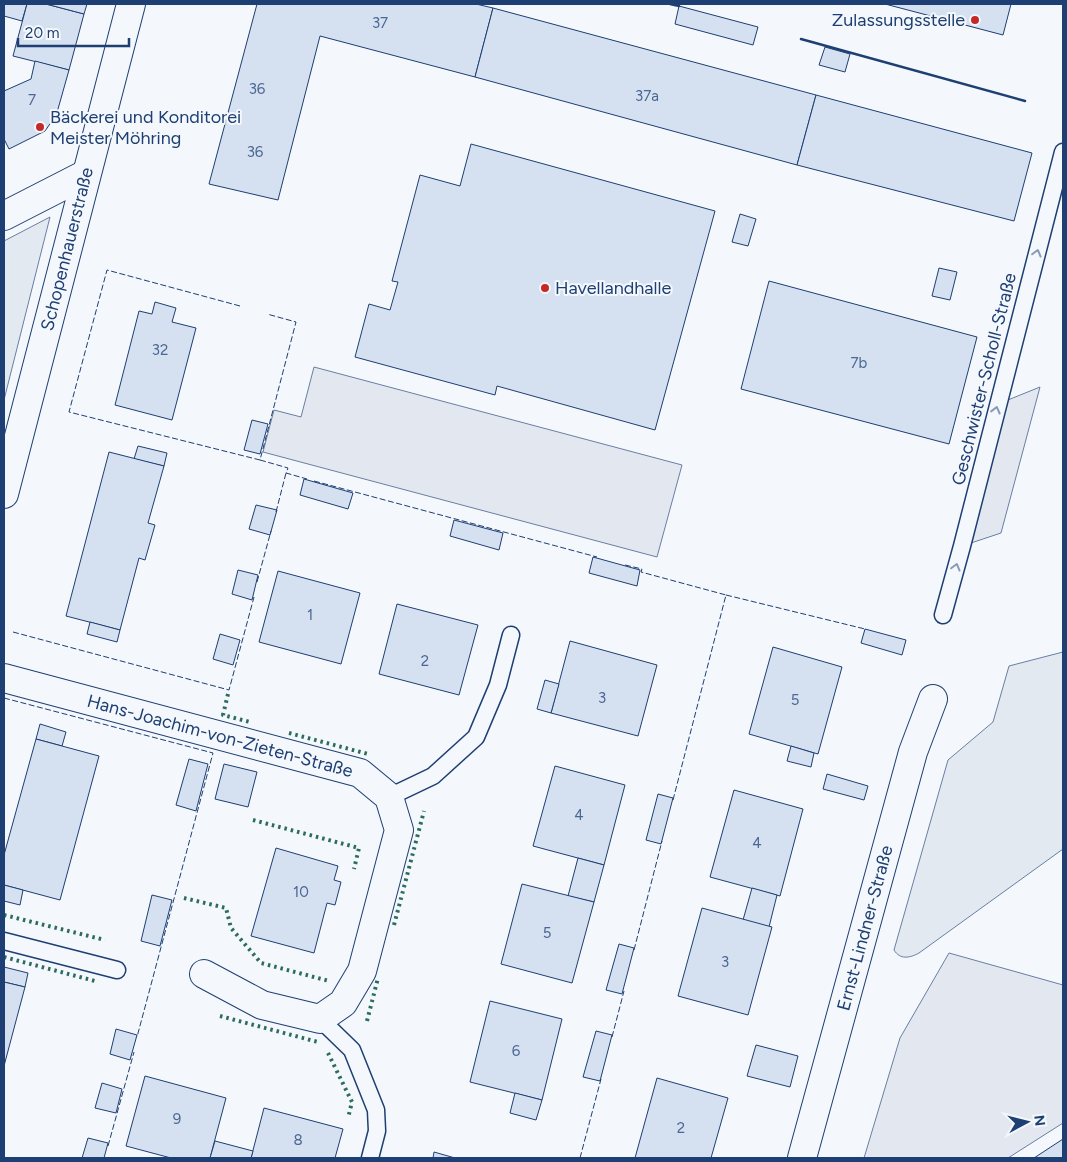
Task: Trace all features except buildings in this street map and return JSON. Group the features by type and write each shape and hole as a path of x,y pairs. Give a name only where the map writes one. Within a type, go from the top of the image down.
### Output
{"street":[{"name":"Schopenhauerstraße","path":"4,494 130,4"},
{"path":"4,216 86,174"},
{"name":"Hans-Joachim-von-Zieten-Straße","path":"4,678 360,773 389,797"},
{"name":"Ernst-Lindner-Straße","path":"802,1158 913,752 933,699"},
{"path":"204,974 262,1005 320,1019 343,1003 362,971 399,830 389,797"}],"lane":[{"name":"Geschwister-Scholl-Straße","path":"943,614 1063,152"},
{"path":"389,797 434,776 476,737 498,685 510,635"},
{"path":"4,941 117,970"},
{"path":"320,1019 352,1050 376,1110 377,1131 370,1158"}],"shaded area":[{"path":"50,217 4,400 4,241"},
{"path":"314,367 682,465 657,557 263,452 274,410 301,417"},
{"path":"1040,387 1001,533 962,546 998,404"},
{"path":"1063,652 1063,849 919,953 909,957 902,957 894,950 948,760 993,722 1009,666"},
{"path":"949,953 1063,985 1063,1123 1008,1158 864,1158 900,1038"}],"hedge":[{"path":"228,694 223,715 250,722"},
{"path":"289,733 368,754"},
{"path":"394,925 424,811"},
{"path":"253,820 359,848 354,869"},
{"path":"184,898 226,908 231,928 261,963 329,981"},
{"path":"4,915 105,940"},
{"path":"4,957 95,981"},
{"path":"367,1021 378,978"},
{"path":"220,1016 318,1042"},
{"path":"328,1053 352,1102 348,1118"}],"fence":[{"path":"240,306 107,270 69,412 260,460 296,322 267,314"},
{"path":"260,460 288,468 286,473 307,479"},
{"path":"276,512 286,473"},
{"path":"314,481 597,557"},
{"path":"257,582 271,531"},
{"path":"625,565 642,569 641,572 726,595 673,800"},
{"path":"726,595 865,629"},
{"path":"13,632 229,690 254,597"},
{"path":"4,698 213,753 137,1037"},
{"path":"634,950 662,841"},
{"path":"612,1037 624,991"},
{"path":"108,1146 134,1052"},
{"path":"580,1158 601,1079"}],"wall":[{"path":"670,4 679,6"},
{"path":"801,39 1025,101"}],"place":[{"name":"Zulassungsstelle","path":"975,20"},
{"name":"Bäckerei und Konditorei Meister Möhring","path":"40,127"},
{"name":"Havellandhalle","path":"545,288"}]}
